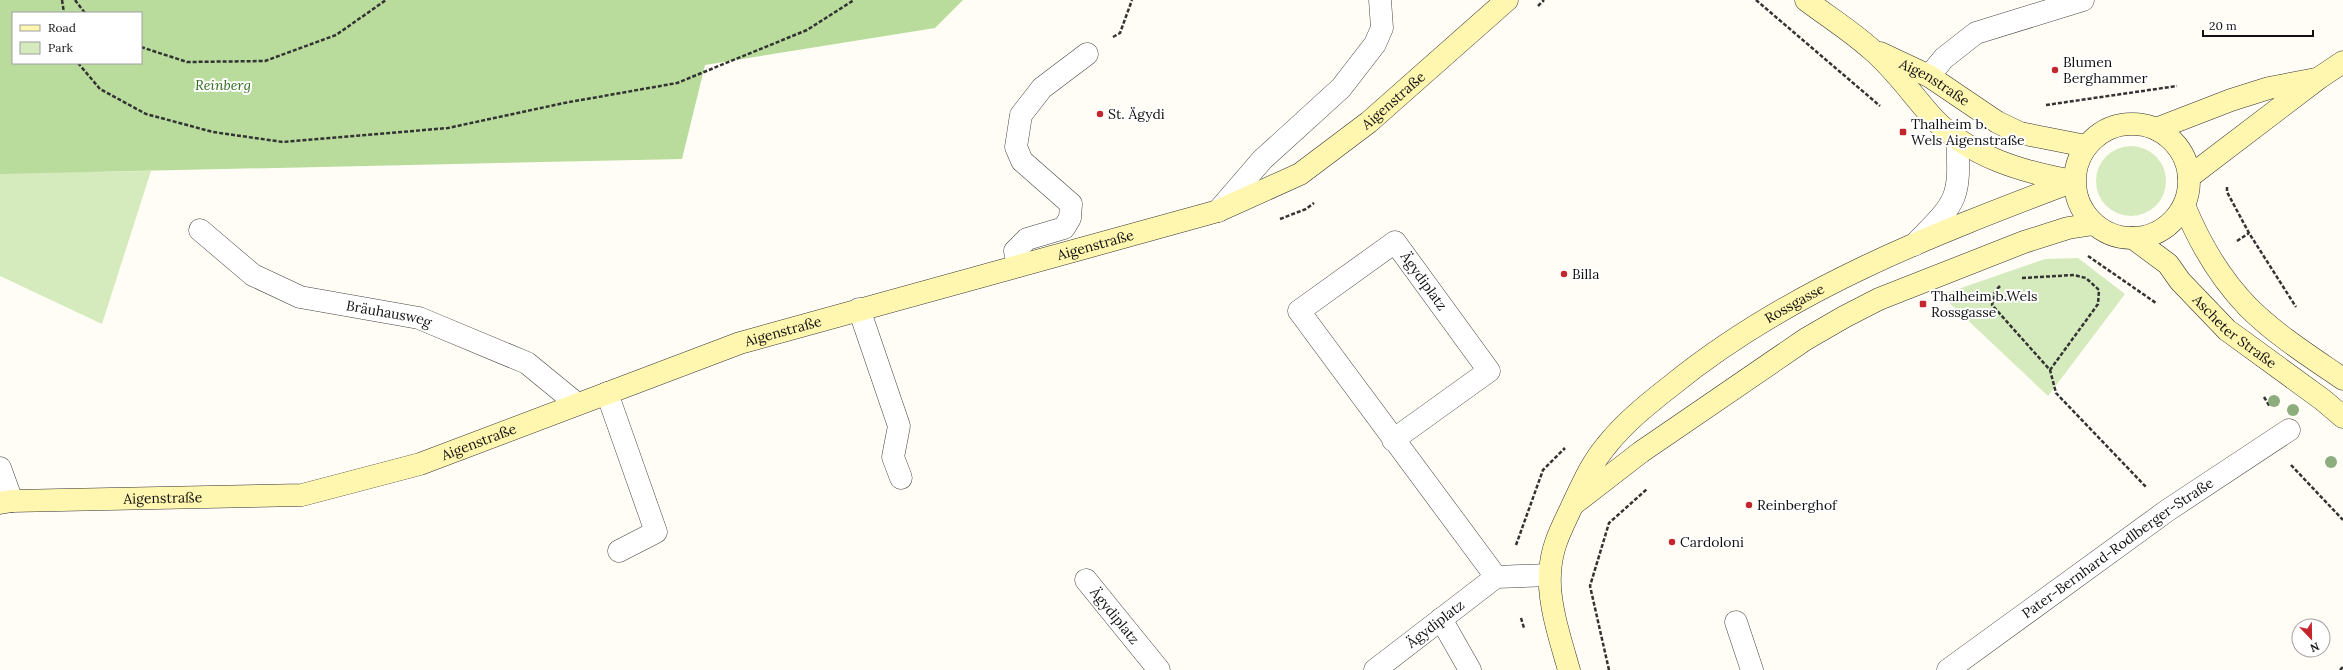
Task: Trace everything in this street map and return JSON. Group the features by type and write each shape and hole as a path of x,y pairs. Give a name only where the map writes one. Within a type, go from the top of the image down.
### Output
{"main road":[{"name":"Aigenstraße","path":"6,502 302,495 420,464 740,342 1218,211 1300,174 1369,122 1507,0"},
{"name":"Aigenstraße","path":"1806,0 1872,49 1929,76 1997,122 2020,133 2086,146"},
{"name":"Aigenstraße","path":"1872,49 1935,120 1957,140 2003,164 2038,175 2074,181"},
{"path":"2189,177 2319,78 2343,62"},
{"path":"2156,129 2231,100 2269,88 2319,78"},
{"path":"2137,124 2156,129 2169,137 2179,148 2189,177 2184,205 2175,218 2163,229 2149,235 2133,238 2112,234 2094,224 2084,212 2077,197 2074,181 2076,168 2086,146 2100,134 2118,126 2137,124"},
{"name":"Rossgasse","path":"1549,576 1558,531 1585,477 1606,446 1629,421 1693,368 1787,306 1839,279 1914,246 2074,181"},
{"name":"Ascheter Straße","path":"2184,205 2194,230 2210,259 2249,308 2295,345 2343,379"},
{"name":"Rossgasse","path":"1572,505 1641,452 1806,339 1844,317 1894,293 2024,242 2068,228 2094,224"},
{"name":"Ascheter Straße","path":"2133,238 2168,264 2180,280 2227,330 2323,400 2343,417"},
{"path":"1549,576 1556,625 1569,670"}],"street":[{"path":"1218,211 1262,160 1345,83 1377,38 1382,28 1380,0"},
{"path":"1929,76 1944,58 1976,33 2083,0"},
{"path":"1018,266 1015,251 1027,239 1064,228 1070,218 1071,204 1022,160 1016,147 1021,116 1042,88 1087,54"},
{"path":"1914,246 1946,212 1955,197 1959,184 1957,140"},
{"name":"Bräuhausweg","path":"200,230 253,275 300,297 419,318 527,363 577,404"},
{"name":"Ägydiplatz","path":"1375,670 1496,577 1393,440 1299,311 1395,242 1489,370 1393,440"},
{"path":"859,309 899,426 893,457 901,478"},
{"path":"607,393 656,532 619,551"},
{"name":"Pater-Bernhard-Rodlberger-Straße","path":"1948,670 2168,510 2289,430"},
{"path":"0,468 6,502"},
{"path":"1496,577 1549,576"},
{"name":"Ägydiplatz","path":"1086,580 1159,670"},
{"path":"1441,619 1470,670"},
{"path":"1736,622 1752,670"}],"path":[{"path":"62,0 64,12"},
{"path":"75,0 84,12"},
{"path":"142,47 187,62 265,61 336,34 386,0"},
{"path":"79,64 100,89 146,114 213,132 283,142 448,128 564,103 677,83 806,30 854,0"},
{"path":"1087,54 1120,33 1132,0"},
{"path":"1756,0 1882,107"},
{"path":"2228,180 2227,192 2249,233 2300,312"},
{"path":"2085,254 2153,301"},
{"path":"2017,278 2074,275 2086,278 2099,290 2098,304 2050,370"},
{"path":"2005,282 1995,291 1992,305 2050,370 2056,393 2168,510"},
{"path":"2289,430 2284,458 2343,520"},
{"path":"1609,670 1590,586 1609,523 1650,486"},
{"path":"2340,670 2343,667"}],"green space":[{"name":"Reinberg","path":"0,0 963,0 935,28 705,65 682,159 0,174"},
{"path":"2124,146 2138,146 2151,152 2160,161 2166,174 2164,194 2156,206 2138,216 2124,216 2111,210 2102,201 2096,188 2096,174 2102,161 2111,152"},
{"path":"151,171 102,324 0,276 0,173"},
{"path":"2078,258 2125,294 2048,396 1941,295 2045,259"}],"place":[{"name":"Blumen Berghammer","path":"2055,70"},
{"name":"St. Ägydi","path":"1100,114"},
{"name":"Thalheim b. Wels Aigenstraße","path":"1903,132"},
{"name":"Billa","path":"1564,274"},
{"name":"Thalheim b.Wels Rossgasse","path":"1923,304"},
{"name":"Reinberghof","path":"1749,505"},
{"name":"Cardoloni","path":"1672,542"}]}
